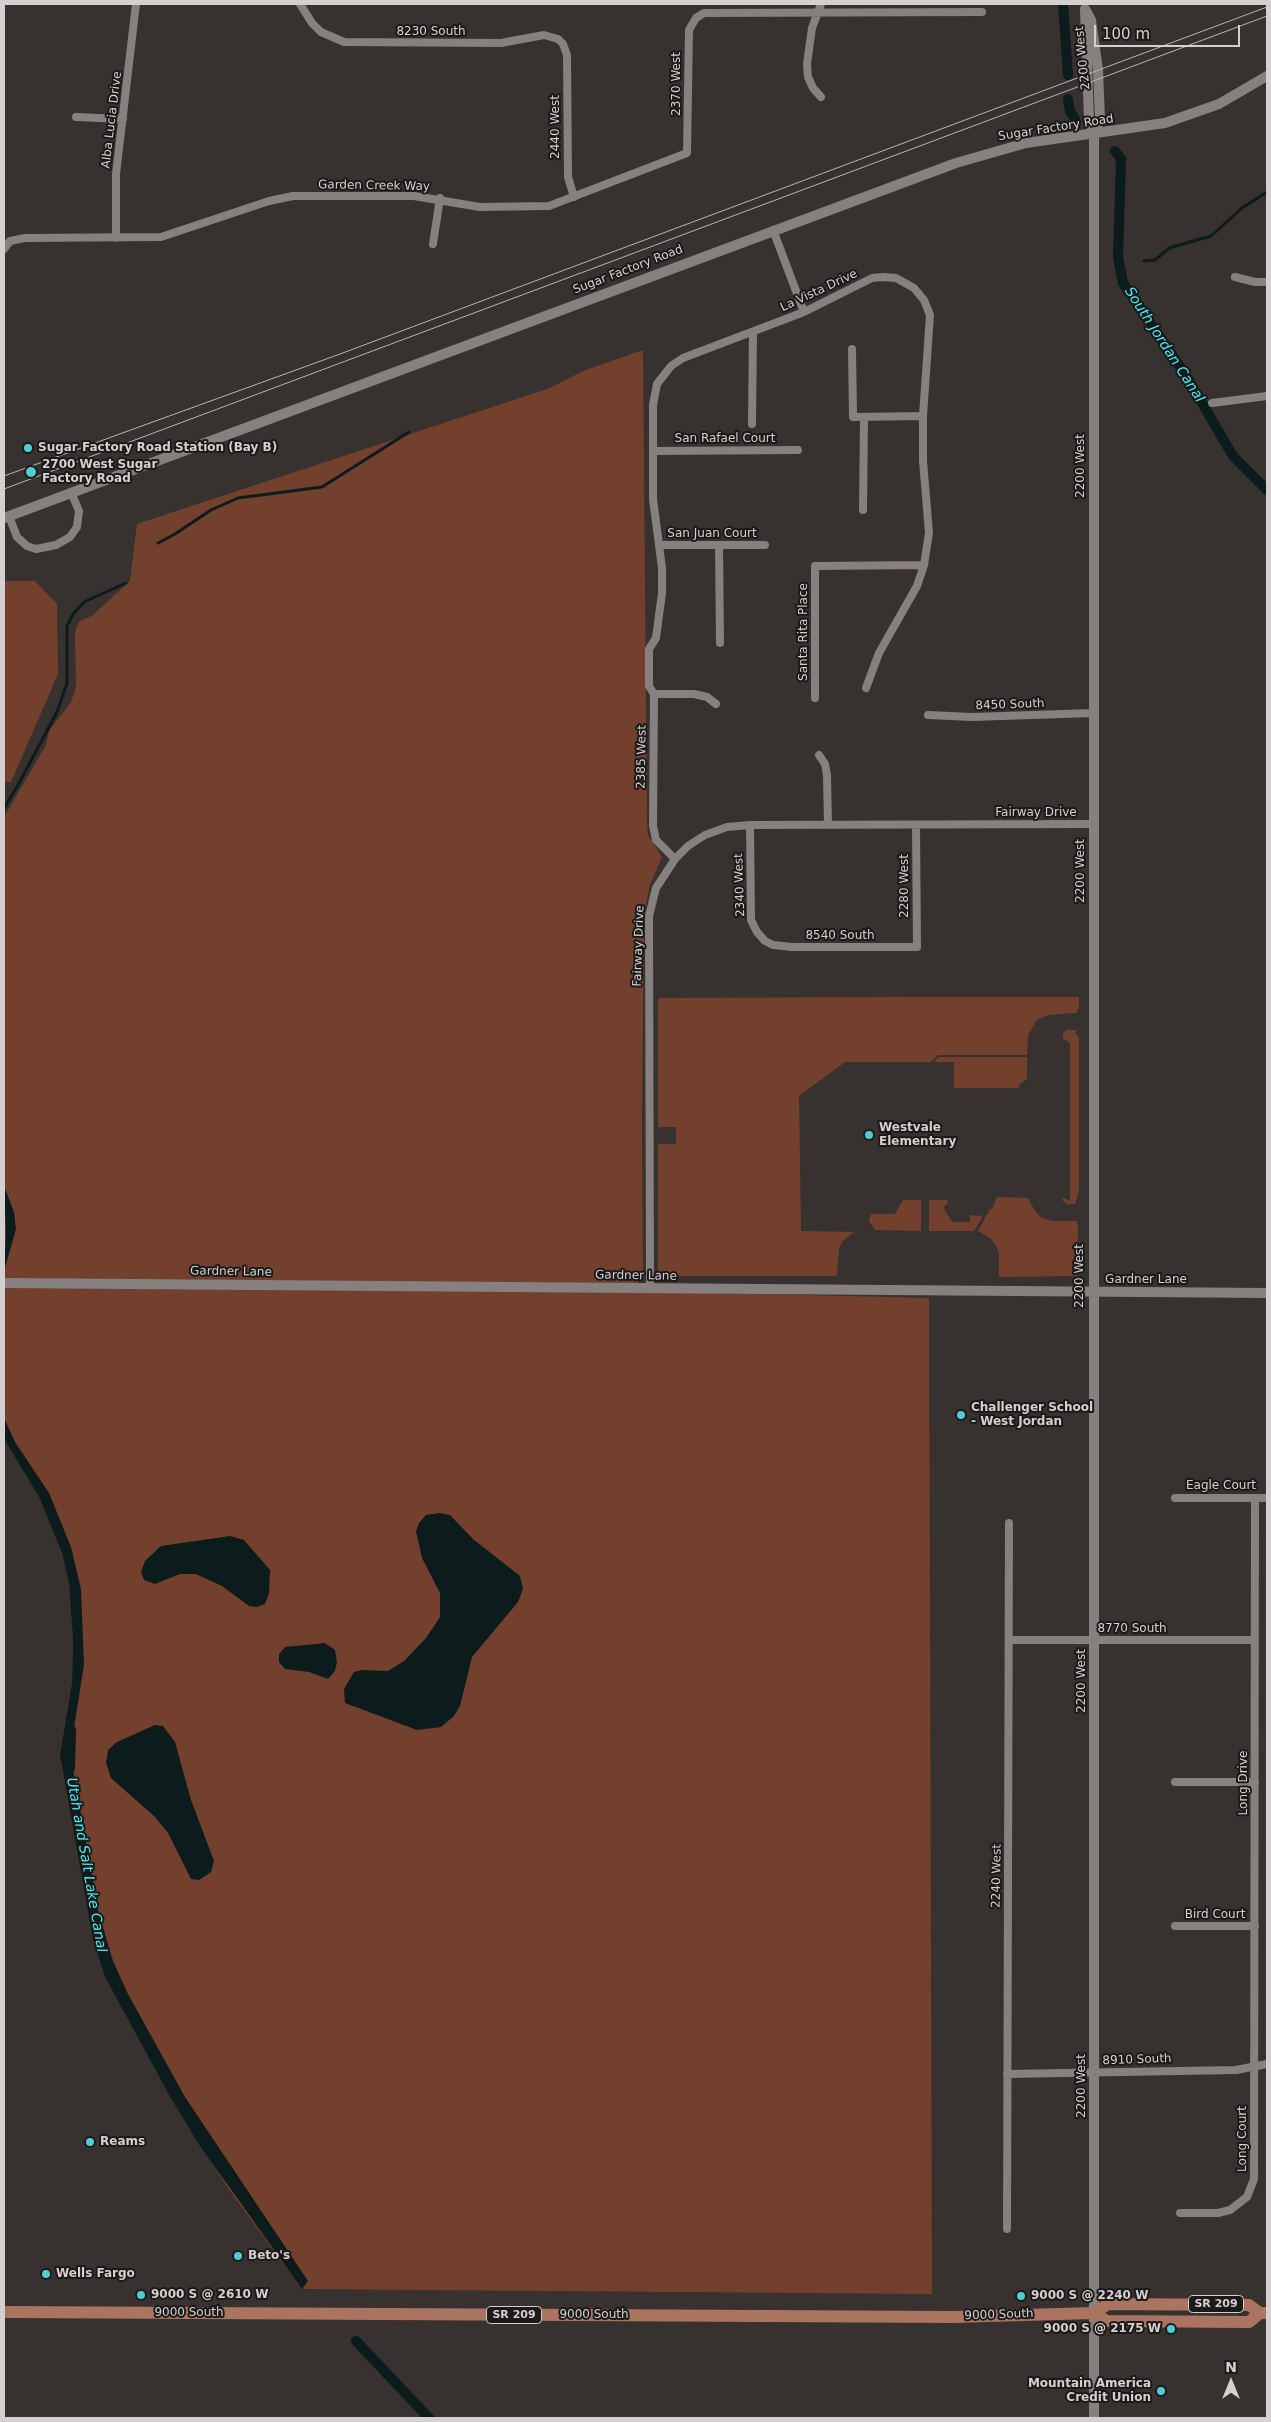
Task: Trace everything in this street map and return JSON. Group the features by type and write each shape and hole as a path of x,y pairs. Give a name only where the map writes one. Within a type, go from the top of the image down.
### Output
{"main road":[{"name":"9000 South","path":"4,2312 906,2317 1094,2312 1107,2320 1239,2322 1249,2322 1264,2313"}],"street":[{"name":"Alba Lucia Drive","path":"116,238 116,182 136,4"},
{"name":"8230 South","path":"300,4 312,23 321,32 344,42 502,43 544,35 558,39 563,44 567,55"},
{"name":"2200 West","path":"1085,7 1091,20 1098,70 1100,119 1094,134 1094,2418"},
{"path":"821,97 813,88 808,77 812,28 820,8 982,12"},
{"name":"2370 West","path":"687,153 689,30 696,18 713,12 820,8"},
{"name":"2440 West","path":"567,55 568,177 574,197"},
{"name":"Sugar Factory Road","path":"6,517 773,230 983,154 1026,143 1150,126 1193,114 1233,97 1267,76"},
{"path":"76,117 123,118"},
{"name":"Garden Creek Way","path":"4,249 10,241 25,238 148,238 170,235 281,198 414,196 440,198 480,207 549,206 687,153"},
{"path":"433,244 440,198"},
{"path":"773,230 804,312"},
{"path":"1235,277 1255,282 1267,282"},
{"name":"La Vista Drive","path":"649,649 656,638 662,593 659,545 654,515 653,451 654,394 662,376 671,366 683,358 804,312 872,278 896,278 914,288 924,300 930,315 923,416 923,461 928,533 924,565 909,603 879,653 866,688"},
{"path":"752,424 753,332"},
{"path":"852,349 853,417 923,416"},
{"path":"1212,403 1267,396"},
{"path":"863,510 864,417"},
{"name":"San Rafael Court","path":"653,451 798,450"},
{"path":"6,517 17,537 27,546 36,549 56,545 70,538 78,527 79,511 71,492"},
{"name":"San Juan Court","path":"659,545 765,545"},
{"path":"719,545 720,643"},
{"name":"Santa Rita Place","path":"815,698 815,566 924,565"},
{"name":"2385 West","path":"649,649 649,686 654,694 654,832 656,840 675,859"},
{"path":"654,694 694,694 707,697 716,704"},
{"name":"8450 South","path":"928,715 972,717 1093,713"},
{"path":"820,755 825,764 827,775 828,825"},
{"name":"Fairway Drive","path":"650,1288 649,916 656,888 675,859 688,846 705,835 727,827 750,825 1093,824"},
{"name":"2340 West","path":"750,825 750,914 757,932 765,941"},
{"name":"2280 West","path":"916,825 917,947"},
{"name":"8540 South","path":"765,941 782,947 917,947"},
{"name":"Gardner Lane","path":"4,1283 1267,1293"},
{"name":"Eagle Court","path":"1175,1498 1267,1498"},
{"name":"Long Drive","path":"1255,1498 1255,2067"},
{"name":"2240 West","path":"1007,2228 1009,1523"},
{"name":"8770 South","path":"1009,1640 1255,1640"},
{"path":"1175,1782 1255,1782"},
{"name":"Bird Court","path":"1175,1926 1255,1926"},
{"name":"8910 South","path":"1007,2074 1236,2070 1267,2064"},
{"name":"Long Court","path":"1180,2213 1218,2213 1230,2210 1240,2204 1252,2189 1255,2165 1255,2067"}],"shaded area":[{"path":"643,350 647,821 648,835 662,857 650,885 644,913 643,1279 638,1279 638,1291 929,1298 932,2294 302,2289 230,2191 168,2093 105,1977 93,1940 60,1755 72,1683 73,1640 69,1583 62,1553 39,1497 4,1439 4,817 46,745 49,731 71,702 76,687 75,632 79,622 93,615 130,581 137,524 550,388 583,371"},
{"path":"4,581 35,581 57,604 58,674 11,782 4,782"},
{"path":"1079,997 1079,1008 1076,1013 1048,1015 1037,1020 1028,1035 1027,1055 938,1055 931,1062 845,1062 799,1096 801,1231 854,1232 843,1241 839,1248 837,1276 658,1276 658,1144 676,1144 676,1127 658,1127 658,999"},
{"path":"1066,1030 1077,1030 1075,1033 1079,1038 1079,1192 1075,1204 1067,1204 1062,1200 1064,1198 1070,1201 1070,1043 1063,1038 1063,1033"},
{"path":"939,1057 1027,1057 1027,1079 1019,1085 1019,1088 954,1088 954,1062 934,1062"},
{"path":"997,1197 1028,1198 1035,1211 1042,1218 1053,1221 1076,1221 1078,1225 1077,1276 999,1277 999,1253 996,1246 990,1238 978,1231"},
{"path":"903,1200 921,1200 921,1231 875,1230 869,1221 871,1214 895,1214"},
{"path":"929,1200 947,1200 948,1203 943,1207 952,1222 970,1222 970,1215 983,1216 974,1231 929,1231"}],"water":[{"path":"4,1186 14,1212 16,1229 4,1271 6,1233"},
{"path":"4,1418 15,1442 49,1493 71,1547 81,1589 84,1665 70,1753 99,1914 113,1961 128,1994 185,2097 308,2281 302,2289 200,2146 168,2093 105,1977 93,1940 60,1755 72,1683 73,1640 69,1583 62,1553 39,1497 4,1439"},
{"path":"440,1513 450,1515 473,1539 520,1576 523,1589 518,1602 472,1657 460,1706 454,1716 441,1727 417,1730 345,1703 344,1689 354,1672 362,1670 388,1671 404,1661 426,1638 440,1617 440,1593 422,1558 416,1531 419,1523 426,1515"},
{"path":"230,1536 244,1540 270,1570 269,1593 265,1604 257,1607 249,1606 222,1586 196,1574 180,1574 155,1584 144,1580 141,1572 145,1561 161,1546"},
{"path":"325,1643 335,1650 337,1662 335,1671 328,1679 309,1672 285,1669 279,1662 279,1654 285,1647"},
{"path":"155,1725 163,1726 175,1742 191,1800 214,1861 211,1872 199,1880 191,1879 168,1833 154,1816 111,1778 106,1763 108,1750 117,1742"}],"waterway":[{"name":"South Jordan Canal","path":"1063,4 1068,75"},
{"name":"South Jordan Canal","path":"1068,99 1070,111 1075,119"},
{"name":"South Jordan Canal","path":"1115,151 1121,159 1118,257 1123,283 1185,374 1233,456 1267,490"},
{"path":"1144,261 1155,260 1169,248 1211,236 1242,208 1267,192"},
{"path":"158,543 211,510 238,498 322,487 409,432"},
{"path":"4,808 57,712 67,683 67,626 73,614 84,602 126,583"},
{"name":"Utah and Salt Lake Canal","path":"70,1768 71,1730"},
{"name":"Utah and Salt Lake Canal","path":"356,2341 429,2418"}],"tram line":[{"path":"4,476 340,354 1267,7"},
{"path":"4,489 1267,16"}],"place":[{"name":"Sugar Factory Road Station (Bay B)","path":"28,448"},
{"name":"2700 West Sugar Factory Road","path":"31,472"},
{"name":"Westvale Elementary","path":"869,1135"},
{"name":"Challenger School - West Jordan","path":"961,1415"},
{"name":"Reams","path":"90,2142"},
{"name":"Beto's","path":"238,2256"},
{"name":"Wells Fargo","path":"46,2274"},
{"name":"9000 S @ 2610 W","path":"141,2295"},
{"name":"9000 S @ 2240 W","path":"1021,2296"},
{"name":"9000 S @ 2175 W","path":"1171,2329"},
{"name":"Mountain America Credit Union","path":"1161,2391"}]}
